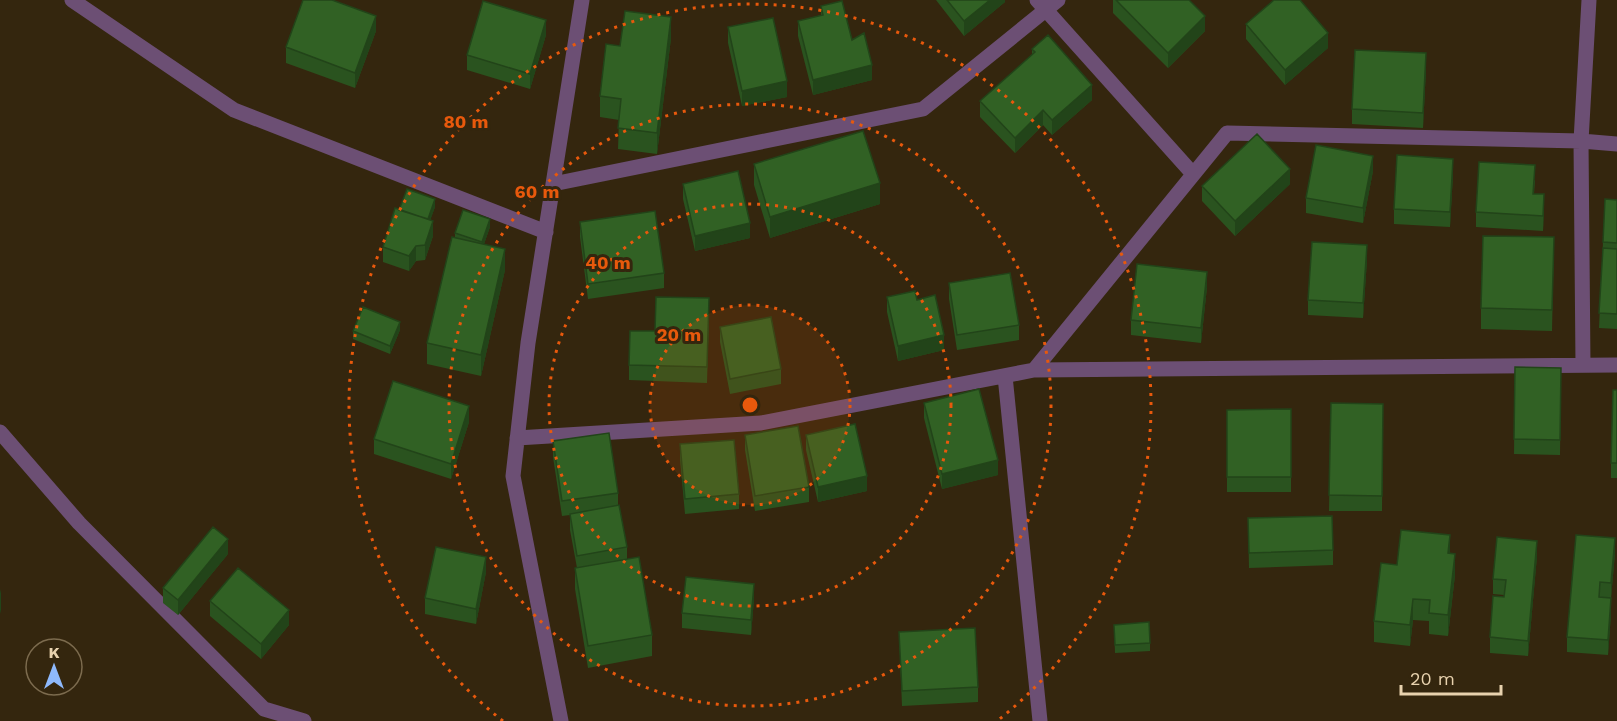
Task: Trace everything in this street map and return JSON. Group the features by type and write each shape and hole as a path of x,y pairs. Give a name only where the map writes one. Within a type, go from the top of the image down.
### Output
{"street":[{"path":"72,0 234,110 546,232"},
{"path":"561,721 513,476 546,232 582,0"},
{"path":"553,184 923,109 1041,5 1058,0"},
{"path":"1583,365 1581,141 1589,0"},
{"path":"1041,5 1193,174"},
{"path":"1034,370 1227,133 1581,141 1617,144"},
{"path":"517,438 760,423 1034,370 1617,365"},
{"path":"1005,376 1040,721"},
{"path":"0,432 79,523 264,709 304,721"}],"building":[{"path":"303,0 332,0 376,16 355,73 286,47"},
{"path":"947,0 990,0 964,21"},
{"path":"1116,0 1189,0 1205,16 1168,53"},
{"path":"1274,0 1300,0 1328,33 1285,70 1246,24"},
{"path":"483,1 546,20 530,74 467,55"},
{"path":"842,1 852,40 864,33 872,65 813,80 798,21 823,15 821,6"},
{"path":"625,11 671,17 657,133 618,128 621,99 600,96 606,44 620,46"},
{"path":"773,18 787,81 742,91 728,27"},
{"path":"1048,35 1092,85 1052,120 1043,110 1015,138 980,101 1035,52 1032,49"},
{"path":"1355,50 1426,53 1423,113 1352,109"},
{"path":"863,131 880,183 770,217 754,164"},
{"path":"1257,134 1290,169 1235,221 1202,186"},
{"path":"1316,145 1373,156 1363,208 1306,198"},
{"path":"1397,155 1453,159 1450,212 1394,209"},
{"path":"1479,162 1535,165 1533,194 1544,194 1543,216 1476,212"},
{"path":"738,171 750,223 695,236 683,184"},
{"path":"407,189 435,199 428,219 399,210"},
{"path":"1605,199 1617,200 1617,243 1603,242"},
{"path":"395,208 433,221 425,245 416,246 409,256 383,247"},
{"path":"463,210 490,219 482,242 455,233"},
{"path":"655,211 664,273 588,284 580,222"},
{"path":"1483,236 1554,237 1552,310 1481,308"},
{"path":"452,237 505,249 481,355 427,343"},
{"path":"1312,242 1367,245 1363,303 1308,300"},
{"path":"1603,248 1617,249 1617,314 1599,313"},
{"path":"1137,264 1207,272 1201,328 1131,320"},
{"path":"1010,273 1019,325 957,335 949,283"},
{"path":"915,291 917,300 935,295 944,335 898,346 887,297"},
{"path":"656,297 709,298 707,367 629,365 630,331 655,331"},
{"path":"363,307 400,322 390,346 353,331"},
{"path":"771,317 781,369 730,379 720,327"},
{"path":"1515,367 1561,368 1560,440 1514,439"},
{"path":"393,381 469,406 451,464 374,439"},
{"path":"979,389 998,460 942,474 924,403"},
{"path":"1613,390 1617,390 1617,463 1611,463"},
{"path":"1331,403 1383,404 1382,496 1329,495"},
{"path":"1291,409 1291,477 1227,477 1227,410"},
{"path":"855,424 867,476 818,487 806,435"},
{"path":"798,426 809,487 755,496 745,435"},
{"path":"609,433 618,493 562,501 553,441"},
{"path":"734,440 739,494 685,499 680,444"},
{"path":"619,505 627,547 577,556 570,514"},
{"path":"1332,516 1333,550 1249,553 1248,518"},
{"path":"213,527 228,539 178,600 163,588"},
{"path":"1401,530 1450,535 1448,553 1455,554 1448,615 1429,613 1430,600 1413,599 1410,625 1374,621 1381,563 1397,565"},
{"path":"1576,535 1615,538 1611,583 1600,582 1599,597 1611,598 1608,640 1567,637"},
{"path":"1497,537 1537,541 1528,641 1490,637 1493,596 1504,597 1506,580 1493,579"},
{"path":"436,547 486,557 476,609 425,598"},
{"path":"639,557 652,635 588,646 575,568"},
{"path":"238,568 289,610 261,644 210,601"},
{"path":"686,577 754,584 751,620 682,613"},
{"path":"1149,622 1150,643 1115,645 1114,625"},
{"path":"975,628 978,687 902,691 899,632"}]}
